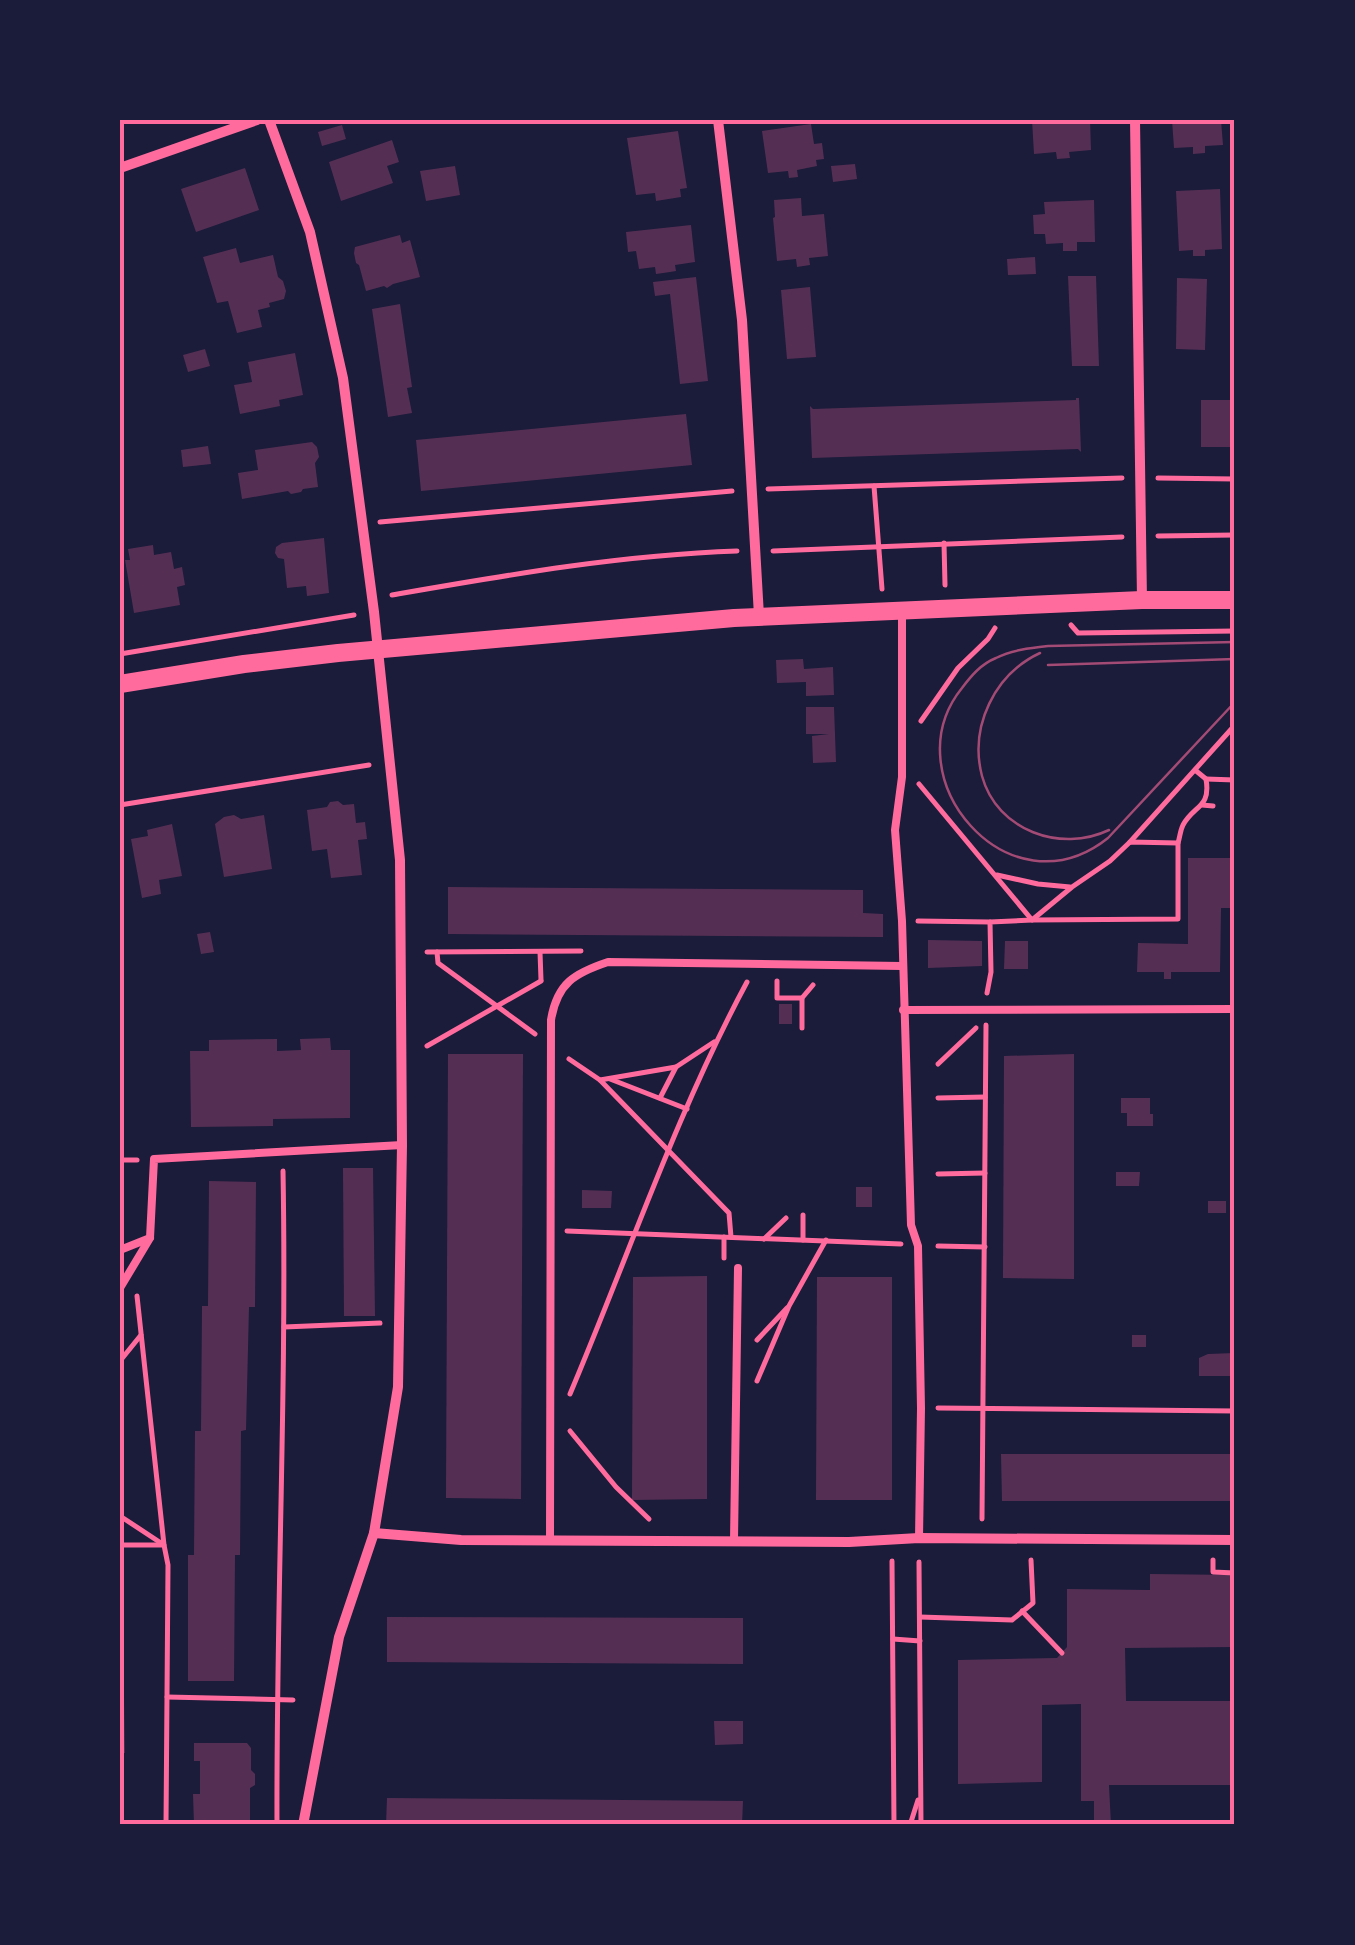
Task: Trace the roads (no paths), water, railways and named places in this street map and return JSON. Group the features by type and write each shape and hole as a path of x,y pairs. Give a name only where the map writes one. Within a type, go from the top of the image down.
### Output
{"street":[{"path":"120,168 256,120"},
{"path":"270,120 310,232 342,378 364,523 400,860 402,1145 398,1387 374,1533 339,1637 303,1825"},
{"path":"718,120 742,320 759,616"},
{"path":"1135,120 1142,600"},
{"path":"120,684 244,664 584,629 759,616 1142,600 1235,600"},
{"path":"374,1533 550,1541 1235,1540"}],"lane":[{"path":"902,610 902,778 895,830 902,921 912,1225 918,1246 919,1538"},
{"path":"550,1541 554,1416 549,1230 554,1000 568,982 585,970 608,962 902,966"},
{"path":"903,1010 1235,1009"},
{"path":"120,1288 150,1238 154,1159 402,1145"},
{"path":"120,1250 150,1238"},
{"path":"734,1540 738,1268"}],"tram line":[{"path":"1235,642 1048,646 1002,655 973,675 944,723 941,760 950,795 971,826 999,849 1033,860 1070,858 1108,838 1235,702"},
{"path":"1040,653 1010,674 989,704 979,739 982,776 1001,811 1033,832 1071,839 1109,830"},
{"path":"1048,665 1235,659"}]}
